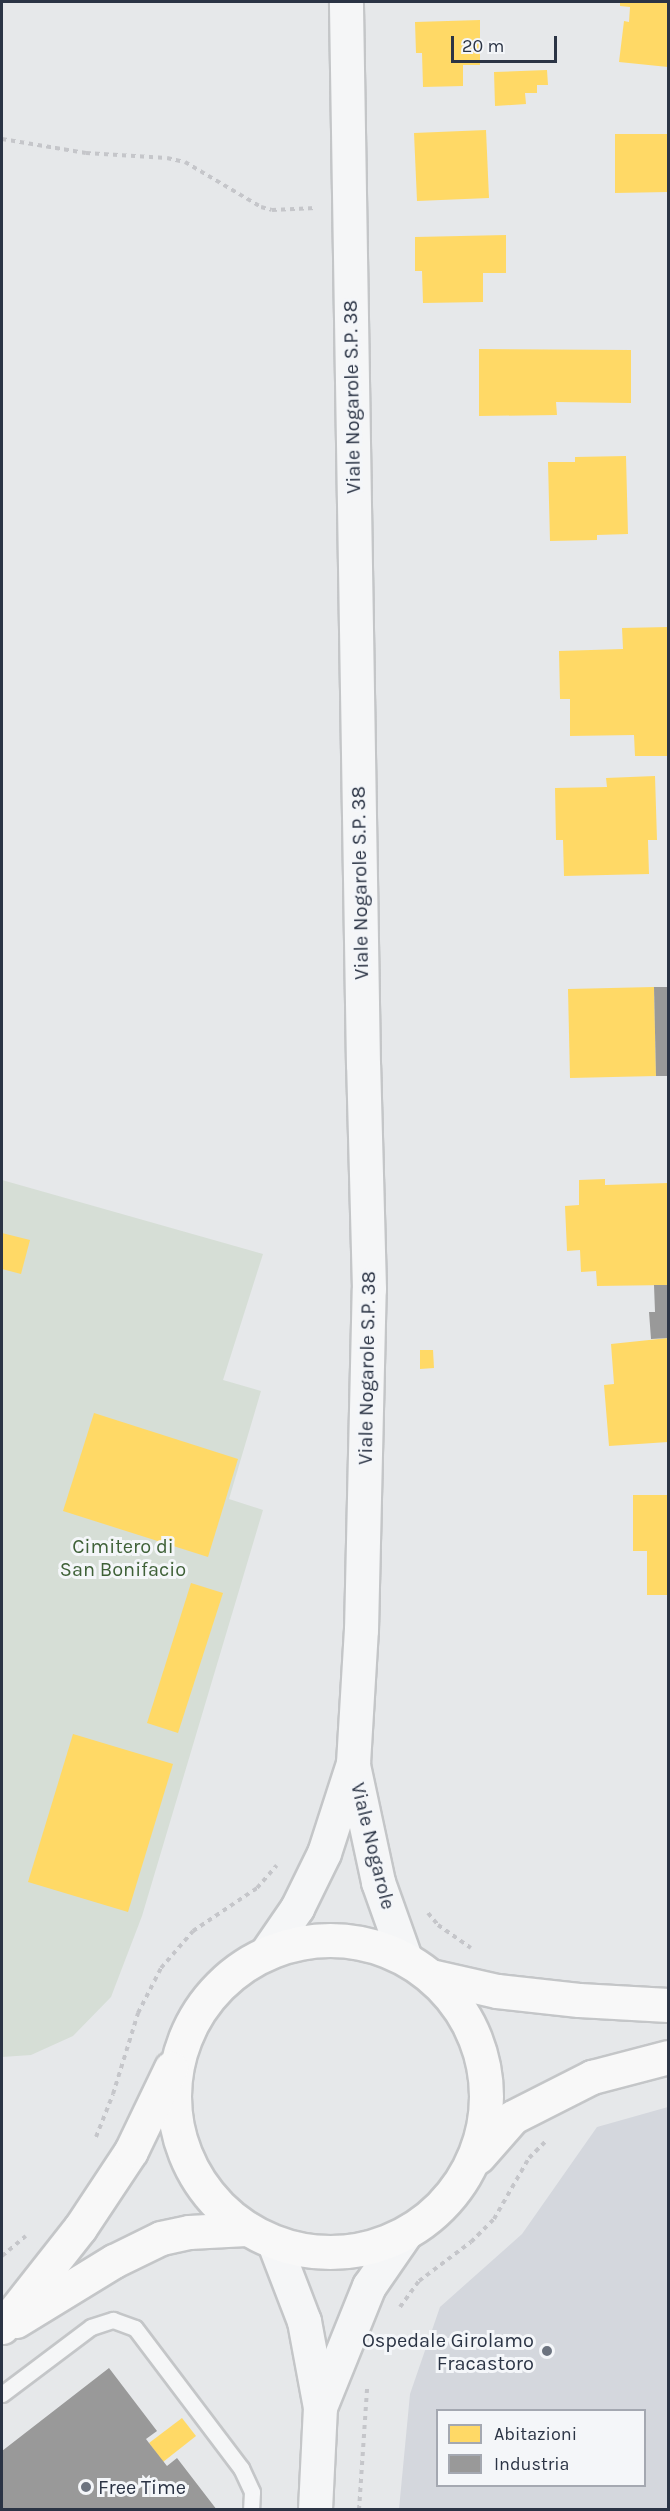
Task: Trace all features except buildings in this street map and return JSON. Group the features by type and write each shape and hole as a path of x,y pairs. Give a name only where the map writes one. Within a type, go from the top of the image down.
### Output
{"main road":[{"path":"2,2328 80,2228 131,2151 200,2008 229,1976 266,1953 312,1940 360,1942 405,1958 431,1976 465,2015 483,2062 486,2113 473,2163"},
{"path":"431,1976 497,1991 579,2000 669,2005"},
{"path":"181,2047 173,2098 182,2149 207,2194 246,2229 274,2243 307,2252 341,2253 374,2247 405,2234 433,2216 455,2191 473,2163 513,2117 592,2078 669,2056"},
{"path":"2,2328 114,2261 161,2238 189,2232 246,2229"}],"street":[{"name":"Viale Nogarole S.P. 38","path":"346,2 369,1289 361,1630 353,1763"},
{"name":"Viale Nogarole","path":"266,1953 297,1908 324,1853 353,1763"},
{"name":"Viale Nogarole","path":"353,1763 378,1882 405,1958"},
{"path":"320,2406 369,2286 405,2234"},
{"path":"274,2243 304,2321 320,2406 315,2510"}],"lane":[{"path":"2,2394 92,2327 113,2320 135,2328 241,2468 252,2492 250,2510"}],"path":[{"path":"2,139 86,153 167,158 185,162 261,207 272,210 326,207"},
{"path":"93,2145 113,2094 138,2013 161,1968 193,1932 257,1888 280,1860"},
{"path":"424,1909 438,1925 470,1947 482,1952"},
{"path":"396,2313 419,2281 471,2242 494,2219 529,2158 555,2135"},
{"path":"2,2256 33,2229"},
{"path":"359,2510 367,2382"}],"shaded area":[{"name":"Ospedale Girolamo Fracastoro","path":"668,2107 668,2509 399,2509 410,2394 440,2307 522,2234 597,2127"}],"green space":[{"name":"Cimitero di San Bonifacio","path":"2,1180 263,1254 223,1380 261,1391 229,1499 263,1510 142,1916 111,1997 73,2036 31,2055 2,2057"}],"place":[{"name":"Ospedale Girolamo Fracastoro","path":"547,2351"},
{"name":"Free Time","path":"86,2487"}]}
